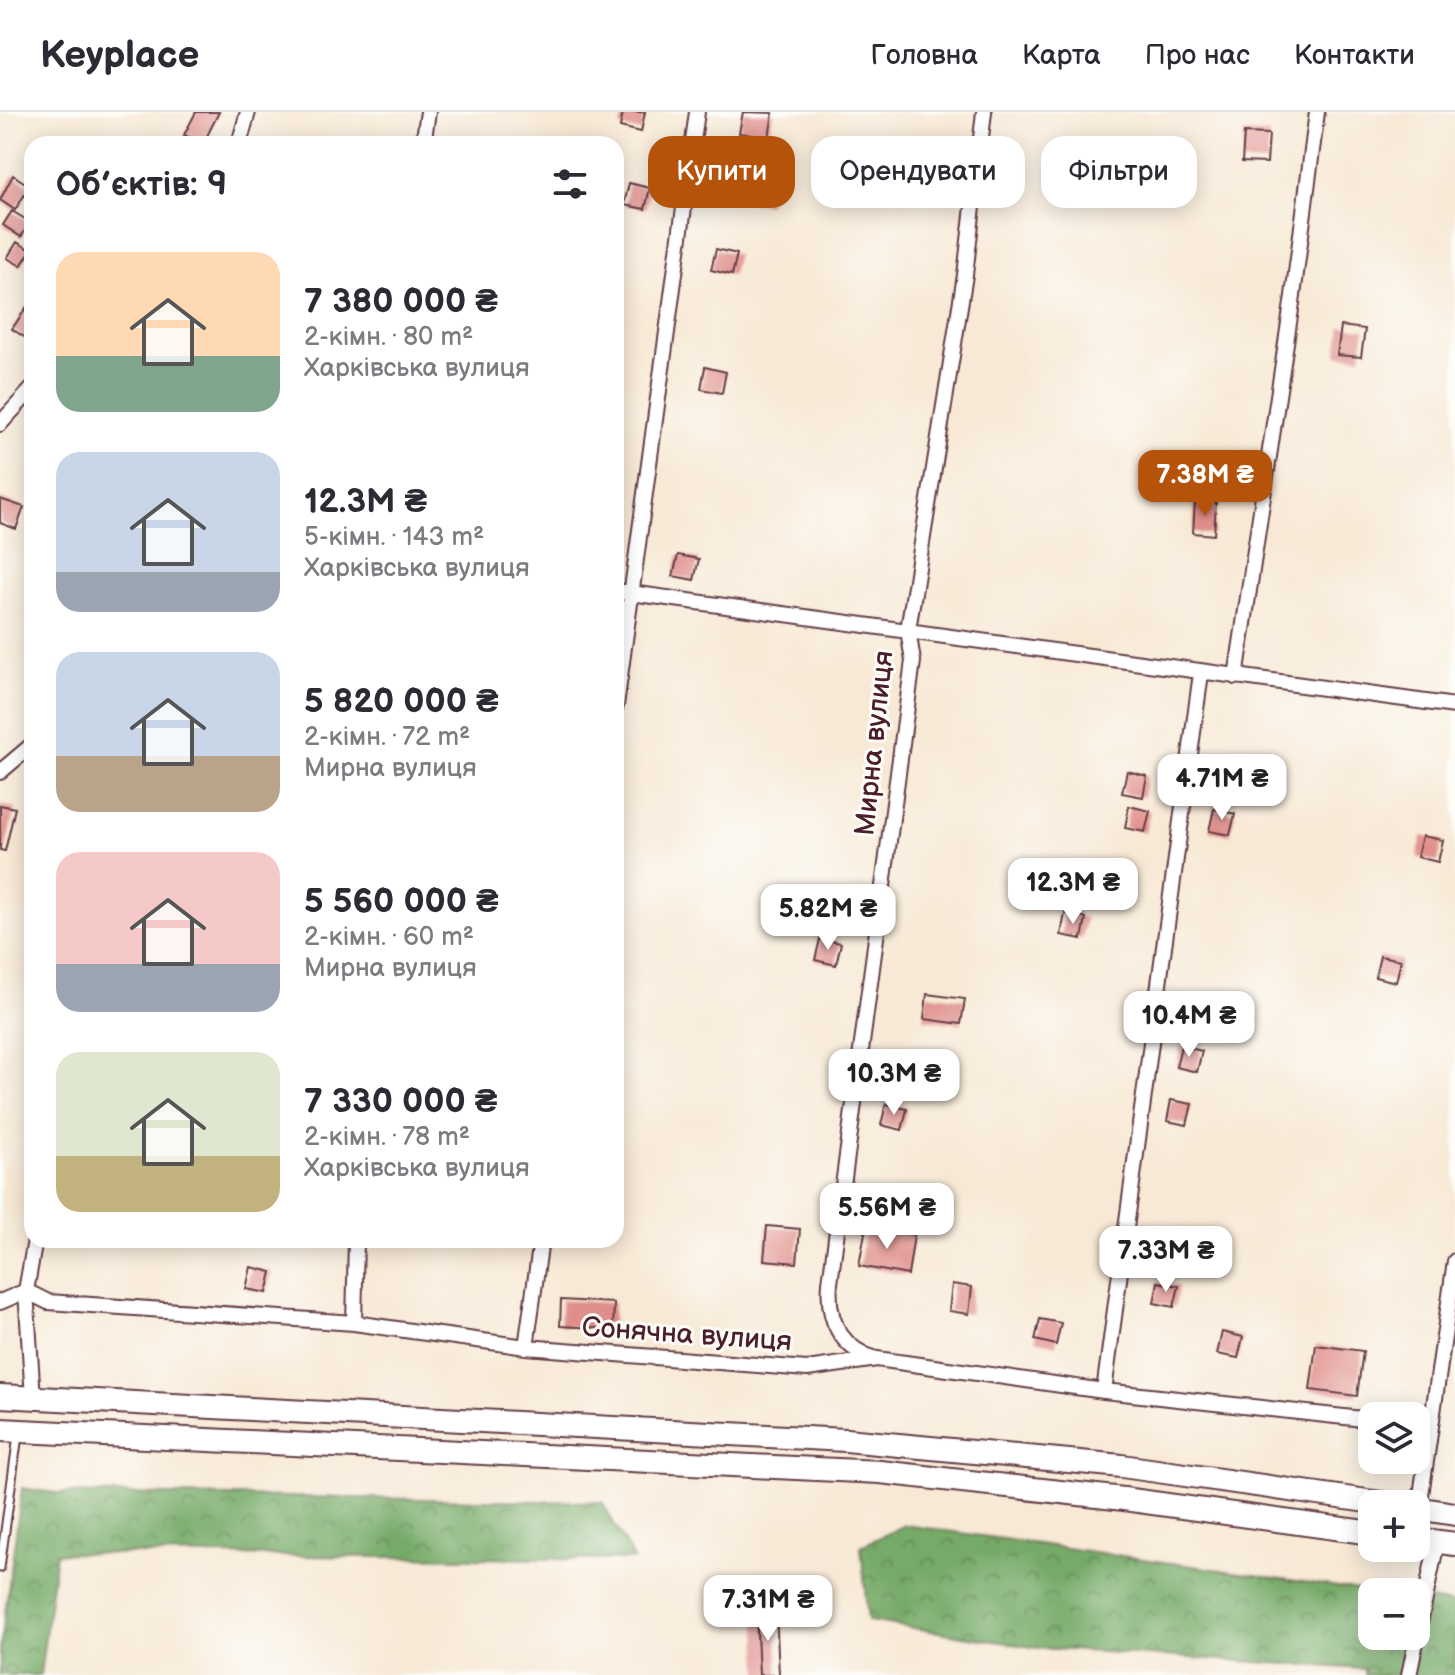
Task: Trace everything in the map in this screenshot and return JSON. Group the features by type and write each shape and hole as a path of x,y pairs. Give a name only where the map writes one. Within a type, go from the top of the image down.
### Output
{"highway":[{"path":"0,1396 861,1442 1122,1466 1358,1500"},
{"path":"10,1430 880,1472 1124,1499 1358,1531"},
{"path":"1430,1510 1455,1514"}],"street":[{"path":"241,136 248,112"},
{"path":"424,136 428,112"},
{"path":"624,650 697,112"},
{"name":"Мирна вулиця","path":"877,1359 857,1351 841,1336 831,1317 829,1296 913,661 908,630 965,275 984,112"},
{"path":"1236,677 1317,112"},
{"path":"0,424 24,398"},
{"path":"624,592 1455,706"},
{"path":"1104,1391 1201,673"},
{"path":"0,772 24,752"},
{"path":"33,1398 26,1291 34,1248"},
{"path":"354,1323 356,1248"},
{"path":"526,1347 540,1248"},
{"path":"1428,1402 1455,1261"},
{"path":"0,1302 26,1291"},
{"name":"Сонячна вулиця","path":"26,1291 48,1302 354,1323 526,1347 807,1369 877,1359 1104,1391 1358,1418"},
{"path":"1409,1675 1436,1542"}],"lane":[{"path":"0,1568 10,1430"}],"green space":[{"path":"22,1488 56,1493 602,1502 634,1560 56,1553 40,1675 0,1675 0,1650"},
{"path":"905,1525 1358,1590 1358,1650 1430,1650 1430,1600 1455,1604 1455,1675 1365,1675 1365,1669 1039,1648 868,1621 861,1546"}],"building":[{"path":"196,112 219,112 207,136 184,135"},
{"path":"623,112 645,112 641,132 620,127"},
{"path":"743,112 773,113 769,136 739,133"},
{"path":"1244,133 1269,134 1267,163 1242,162"},
{"path":"13,175 24,182 24,196 15,210 0,200"},
{"path":"629,183 648,188 645,209 624,205"},
{"path":"12,211 24,218 24,232 21,237 3,225"},
{"path":"17,242 24,246 21,266 7,258"},
{"path":"716,249 737,254 732,275 711,270"},
{"path":"24,311 24,337 12,329"},
{"path":"1341,326 1365,329 1361,357 1337,355"},
{"path":"705,367 726,372 722,393 701,389"},
{"path":"0,499 24,507 16,529 0,523"},
{"path":"1195,501 1216,502 1214,535 1193,533"},
{"path":"678,555 699,559 694,580 673,576"},
{"path":"1127,771 1147,776 1143,797 1122,793"},
{"path":"0,805 15,808 5,851 0,850"},
{"path":"1129,806 1150,811 1145,832 1125,828"},
{"path":"1214,809 1235,814 1230,835 1209,831"},
{"path":"1422,836 1443,840 1438,862 1417,857"},
{"path":"1065,913 1086,918 1082,939 1061,935"},
{"path":"820,939 841,943 836,965 815,960"},
{"path":"1380,956 1401,960 1396,982 1375,977"},
{"path":"927,994 965,999 961,1024 924,1019"},
{"path":"1181,1046 1202,1051 1197,1072 1176,1067"},
{"path":"1171,1100 1192,1104 1187,1125 1167,1121"},
{"path":"886,1104 907,1109 902,1130 881,1125"},
{"path":"767,1226 800,1229 797,1263 764,1260"},
{"path":"866,1227 914,1235 908,1275 859,1266"},
{"path":"251,1267 272,1272 267,1293 246,1289"},
{"path":"1158,1282 1179,1286 1174,1307 1154,1303"},
{"path":"952,1284 972,1287 969,1314 949,1311"},
{"path":"561,1300 614,1303 613,1329 560,1326"},
{"path":"1040,1319 1061,1323 1056,1345 1035,1340"},
{"path":"1222,1332 1243,1337 1238,1358 1217,1354"},
{"path":"1316,1345 1363,1351 1357,1396 1310,1390"},
{"path":"776,1610 779,1675 759,1675 756,1611"}]}
